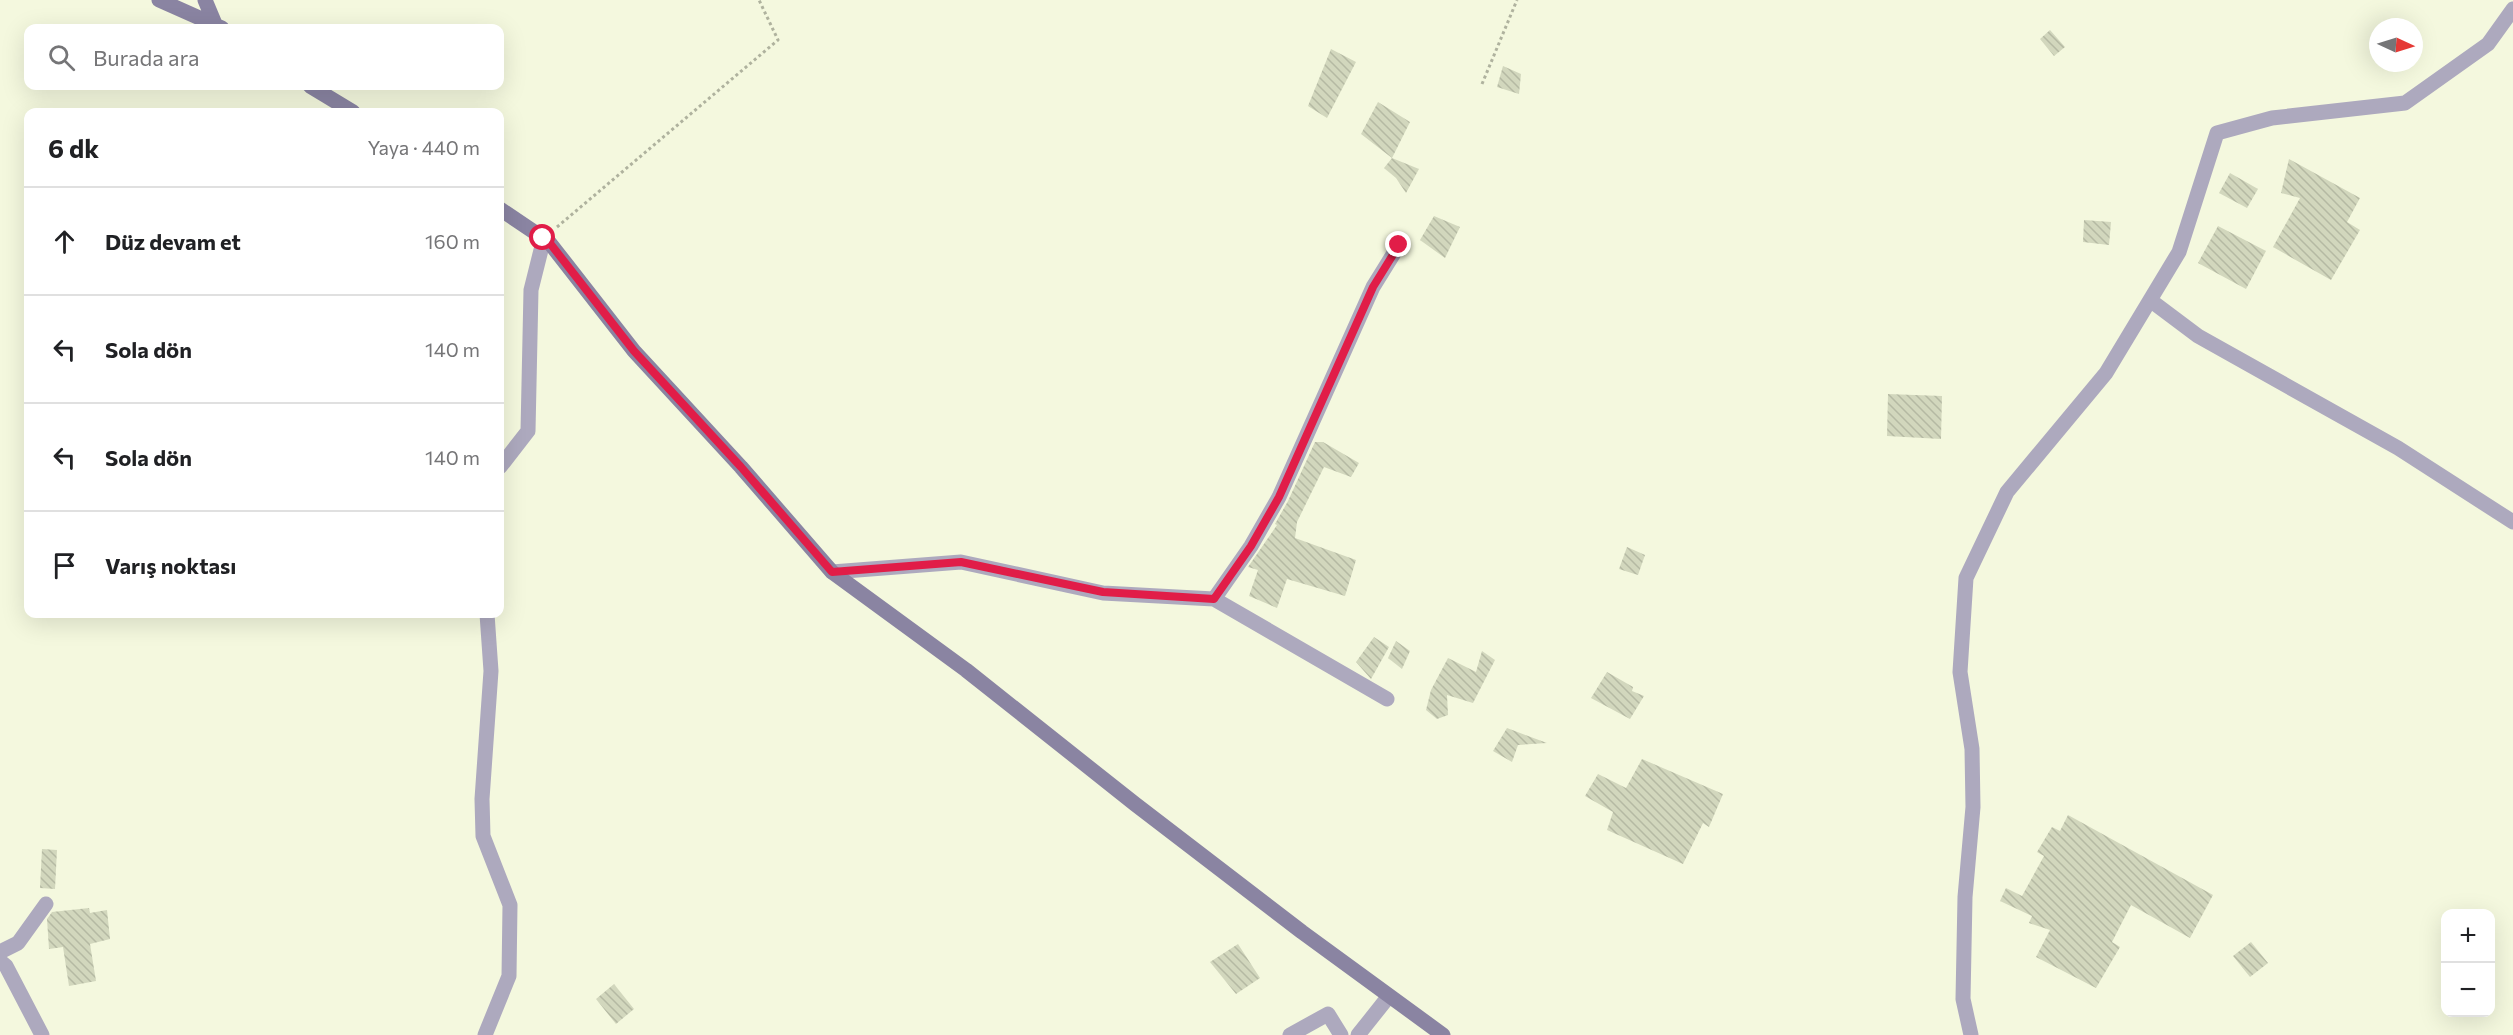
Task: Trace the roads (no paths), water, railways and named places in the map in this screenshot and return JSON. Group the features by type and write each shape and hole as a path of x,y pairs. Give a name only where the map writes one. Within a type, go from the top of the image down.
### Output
{"street":[{"path":"159,0 214,24"},
{"path":"205,0 218,24"},
{"path":"1971,1035 1963,999 1965,897 1973,807 1972,749 1960,672 1966,578 2007,492 2106,373 2179,252 2217,133 2272,118 2404,103 2488,44 2513,9"},
{"path":"317,90 347,108"},
{"path":"504,212 549,242 634,351 741,467 832,572 966,670 1135,804 1443,1035"},
{"path":"504,462 528,431 531,290 543,238"},
{"path":"1214,599 1251,546 1279,497 1373,287 1399,245"},
{"path":"2150,300 2198,336 2398,448 2513,522"},
{"path":"832,572 961,562 1103,592 1214,599 1387,699"},
{"path":"485,1035 509,976 510,905 483,836 482,799 491,671 487,618"},
{"path":"0,952 18,943 46,904"},
{"path":"0,961 6,966 42,1035"},
{"path":"1358,1035 1389,996"},
{"path":"1290,1035 1328,1014 1341,1035"}]}
